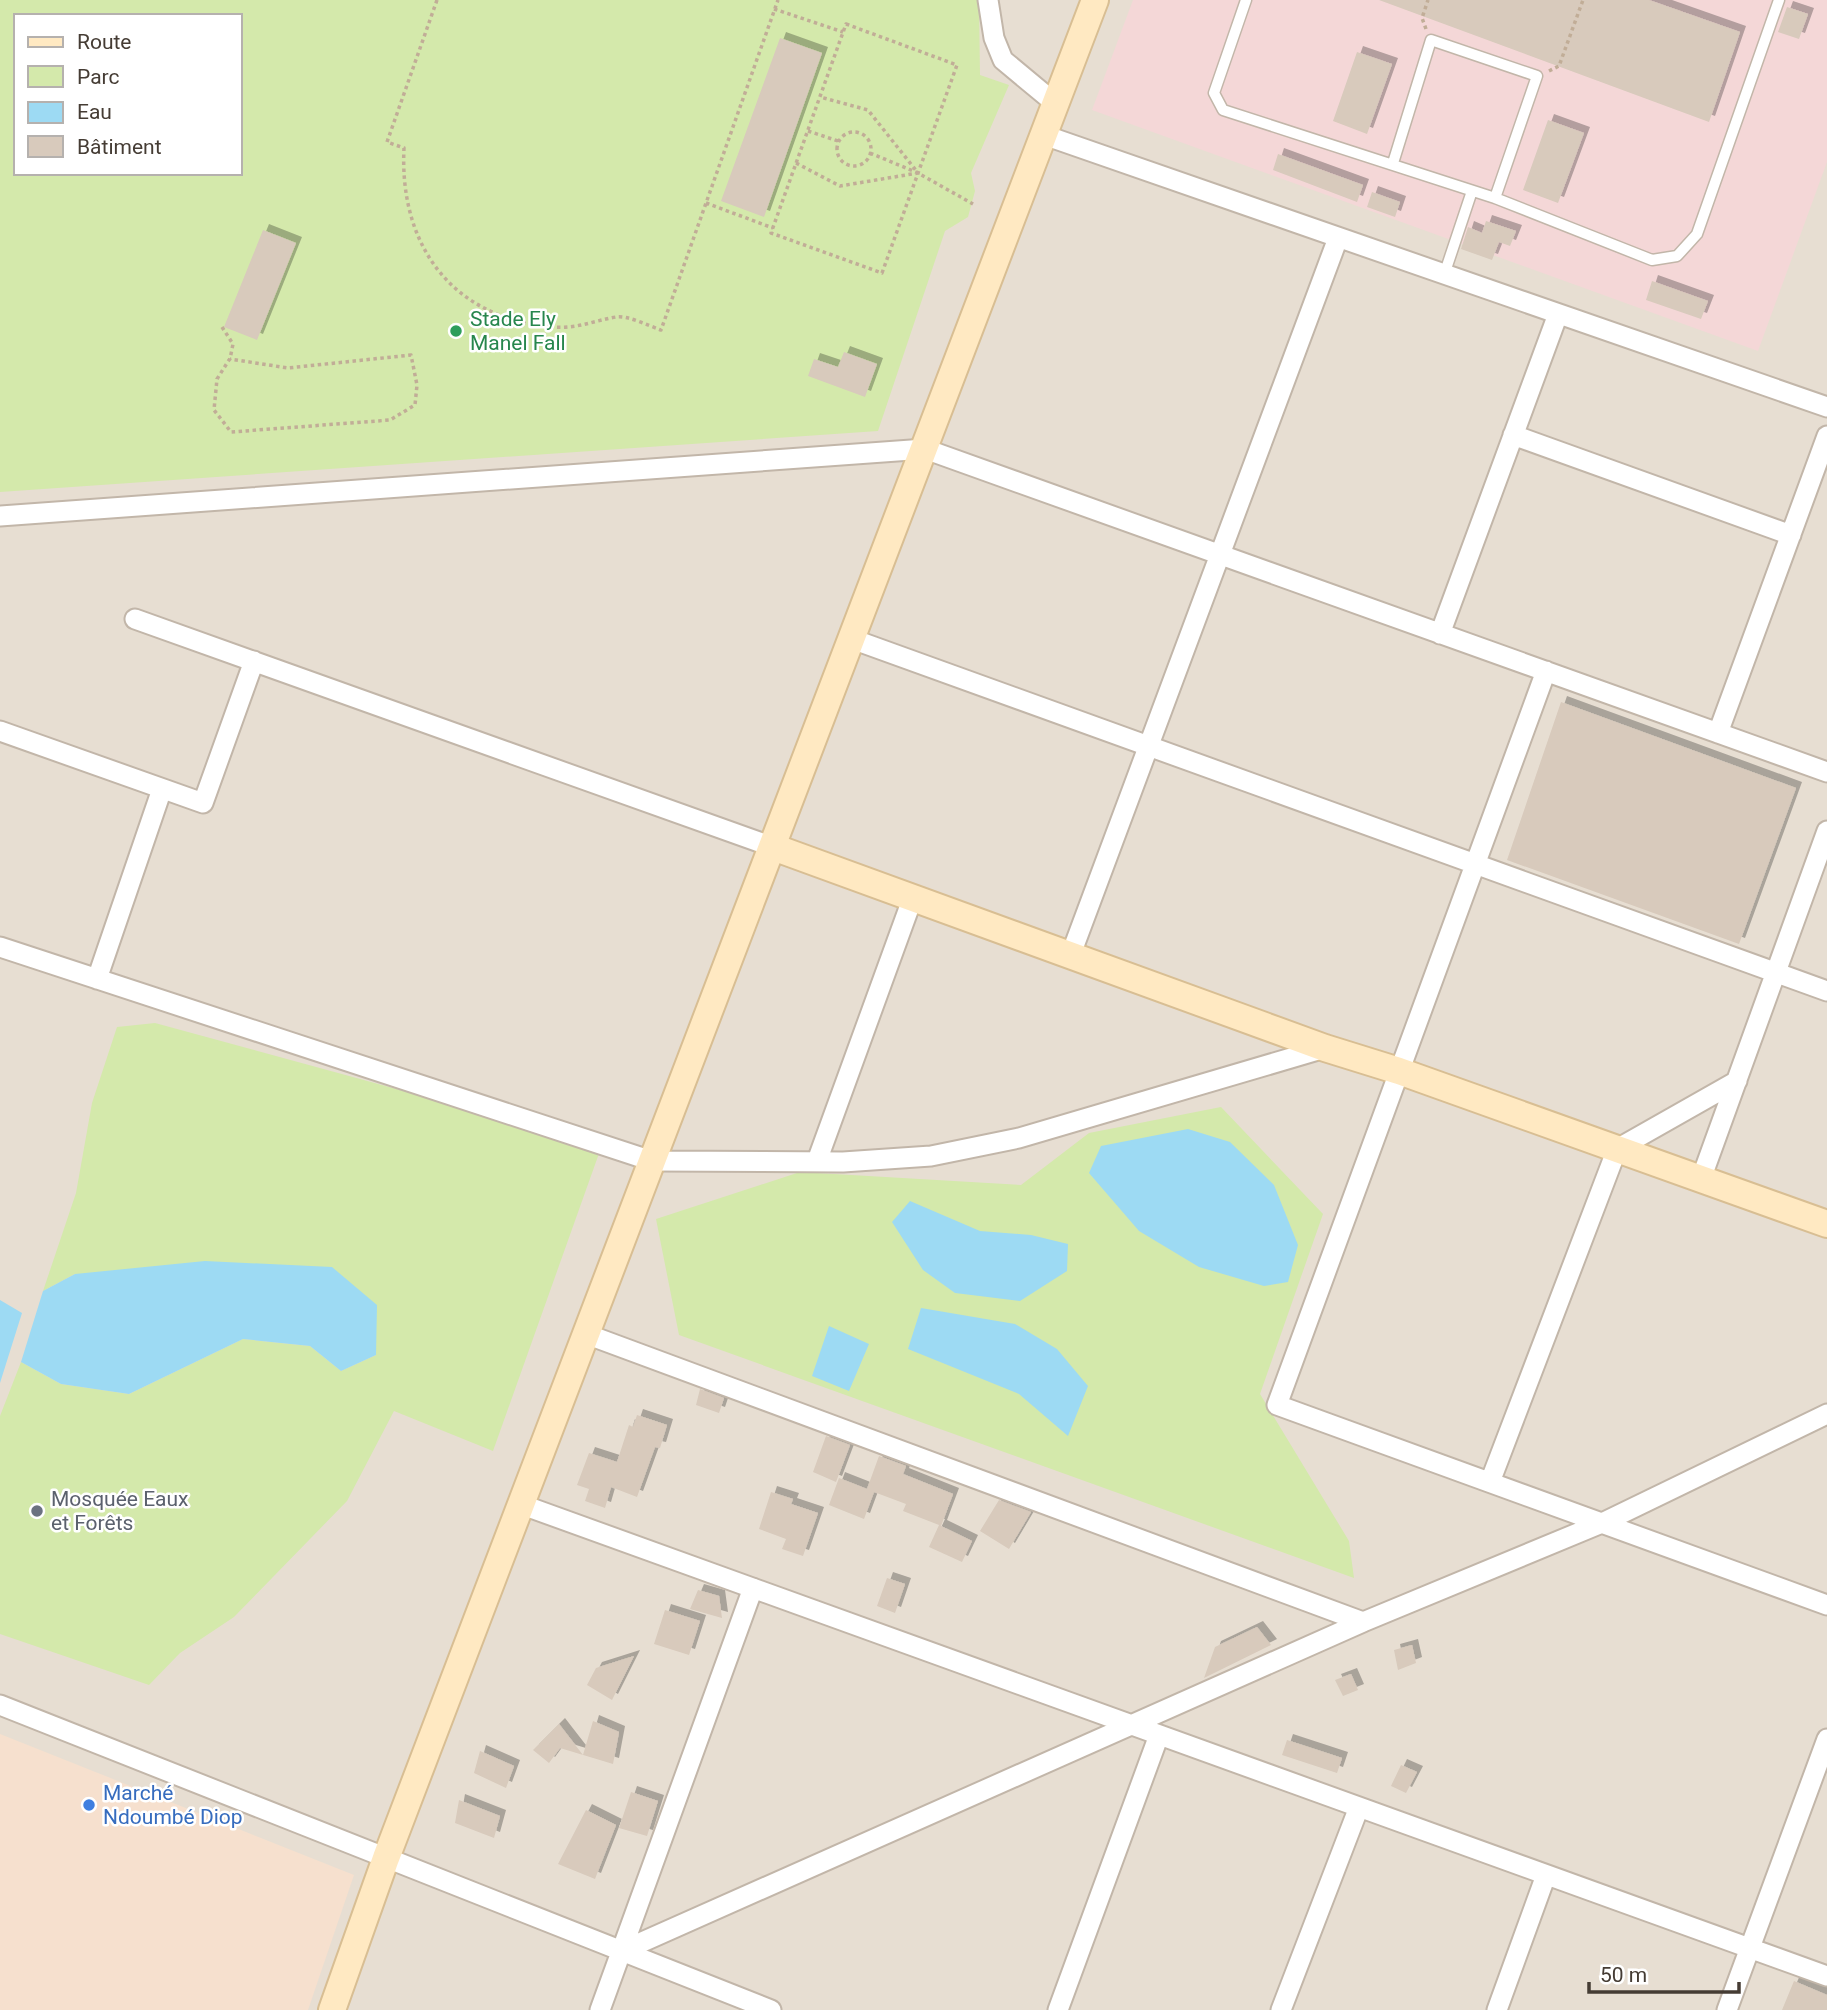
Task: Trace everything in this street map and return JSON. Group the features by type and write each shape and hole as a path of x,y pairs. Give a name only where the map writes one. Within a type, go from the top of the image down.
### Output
{"street":[{"path":"988,0 994,38 1003,60 1056,104"},
{"path":"332,2010 386,1858 520,1504 1095,0"},
{"path":"1044,135 1827,407"},
{"path":"1071,954 1338,237"},
{"path":"1440,634 1558,314"},
{"path":"1513,435 1791,535"},
{"path":"1718,733 1827,436"},
{"path":"0,516 925,449 1827,772"},
{"path":"135,619 913,897 1325,1048 1399,1071 1827,1224"},
{"path":"852,639 1827,992"},
{"path":"0,731 203,803 254,661"},
{"path":"1546,671 1278,1405 1827,1605"},
{"path":"97,978 162,789"},
{"path":"1702,1179 1827,831"},
{"path":"817,1161 913,897"},
{"path":"0,947 652,1161 817,1161 932,1156 1019,1138 1325,1048"},
{"path":"1490,1482 1617,1149 1737,1082"},
{"path":"586,1334 1363,1622"},
{"path":"622,1951 1363,1622 1602,1523 1827,1414"},
{"path":"520,1504 1827,1976"},
{"path":"600,2010 753,1588"},
{"path":"0,1705 771,2010"},
{"path":"1058,2010 1159,1735"},
{"path":"1727,2010 1827,1739"},
{"path":"1282,2010 1359,1807"},
{"path":"1497,2010 1546,1875"}],"lane":[{"path":"1246,0 1214,93 1223,110 1495,198 1652,260 1677,256 1697,234 1779,0"},
{"path":"1393,163 1431,40 1537,76 1495,198"},
{"path":"1444,275 1472,191"}],"path":[{"path":"437,0 387,142 404,148 402,178 414,231 430,260 452,286 472,302 503,317 533,325 580,327 618,316 661,330 778,0"},
{"path":"1428,0 1422,18 1431,40"},
{"path":"1537,76 1559,66 1583,0"},
{"path":"775,9 843,32"},
{"path":"846,24 957,65 882,273 771,233 843,32 846,24"},
{"path":"820,97 868,110 918,173"},
{"path":"808,131 838,141"},
{"path":"838,141 846,134 857,132 867,137 870,153"},
{"path":"838,141 839,158 848,165 859,165 870,153"},
{"path":"870,153 918,173 973,204"},
{"path":"796,163 840,187 918,173"},
{"path":"706,203 773,228"},
{"path":"222,327 233,344 230,359 217,379 214,410 232,432 390,419 415,405 417,385 411,355 288,368 230,359"}],"shaded area":[{"path":"0,0 1827,0 1827,2010 0,2010"},
{"path":"1133,0 1827,0 1827,162 1758,351 1092,110"},
{"name":"Marché Ndoumbé Diop","path":"0,1734 354,1875 308,2010 0,2010"}],"green space":[{"name":"Stade Ely Manel Fall","path":"0,0 979,0 980,75 1009,85 971,173 975,191 968,217 945,231 878,431 0,492"},
{"path":"155,1023 602,1145 493,1451 394,1411 347,1501 234,1617 180,1653 149,1685 0,1634 0,1416 21,1362 61,1384 129,1394 243,1339 310,1346 341,1371 376,1355 75,1274 43,1291 76,1193 92,1103 117,1027"},
{"path":"1221,1107 1323,1214 1260,1394 1349,1541 1354,1578 679,1335 656,1219 800,1172 1021,1185 1089,1133"}],"water":[{"path":"1188,1129 1230,1142 1274,1185 1298,1245 1288,1282 1264,1286 1199,1267 1139,1231 1089,1173 1101,1146"},
{"path":"910,1201 980,1231 1031,1235 1068,1244 1067,1271 1020,1301 955,1293 923,1270 892,1222"},
{"path":"205,1261 332,1267 377,1305 376,1355 341,1371 310,1346 243,1339 129,1394 61,1384 21,1362 43,1291 75,1274"},
{"path":"0,1300 22,1313 0,1383"},
{"path":"921,1308 1015,1324 1057,1349 1088,1386 1068,1436 1019,1394 908,1349"},
{"path":"829,1326 869,1344 849,1391 812,1376"}],"building":[{"path":"1379,0 1649,0 1740,32 1709,122"},
{"path":"1787,7 1808,14 1799,39 1778,32"},
{"path":"780,38 822,53 764,217 721,201"},
{"path":"1357,52 1392,64 1367,134 1333,121"},
{"path":"1548,120 1584,133 1558,203 1523,190"},
{"path":"1278,154 1363,185 1357,202 1273,170"},
{"path":"1372,192 1400,202 1395,217 1367,207"},
{"path":"1486,221 1516,231 1510,246 1499,242 1492,260 1461,249 1468,227 1482,233"},
{"path":"263,230 296,243 257,340 224,327"},
{"path":"1652,281 1708,301 1701,319 1646,300"},
{"path":"844,352 877,364 865,397 808,376 814,359 838,367"},
{"path":"1561,702 1796,788 1739,944 1507,860"},
{"path":"700,1389 724,1398 719,1413 696,1405"},
{"path":"637,1415 667,1425 660,1448 655,1447 637,1497 611,1487 605,1508 585,1501 589,1489 577,1485 589,1453 617,1462 629,1425 633,1427"},
{"path":"826,1436 850,1445 836,1482 813,1472"},
{"path":"879,1456 906,1466 903,1474 953,1494 941,1526 972,1541 962,1562 929,1547 939,1525 903,1511 906,1504 874,1492 864,1519 829,1505 839,1478 867,1489"},
{"path":"771,1492 793,1499 791,1504 818,1513 803,1556 782,1549 786,1539 759,1529"},
{"path":"999,1500 1031,1512 1009,1549 980,1531"},
{"path":"887,1578 905,1584 895,1613 877,1606"},
{"path":"698,1590 719,1596 722,1618 690,1609"},
{"path":"665,1610 700,1621 689,1655 654,1644"},
{"path":"1257,1627 1271,1645 1204,1678 1215,1647"},
{"path":"1412,1645 1416,1663 1398,1670 1394,1650"},
{"path":"634,1656 612,1700 587,1685 596,1668"},
{"path":"1351,1674 1358,1690 1343,1696 1335,1680"},
{"path":"593,1721 619,1732 613,1764 583,1755"},
{"path":"559,1724 583,1755 560,1748 549,1763 533,1750"},
{"path":"1287,1740 1342,1758 1337,1773 1282,1755"},
{"path":"480,1751 514,1766 506,1788 474,1773"},
{"path":"1401,1765 1417,1772 1406,1793 1391,1786"},
{"path":"631,1792 658,1801 647,1836 619,1828"},
{"path":"459,1800 500,1816 494,1838 455,1823"},
{"path":"586,1810 616,1825 595,1879 558,1864"},
{"path":"1794,1981 1827,1995 1827,2010 1782,2010"}],"place":[{"name":"Stade Ely Manel Fall","path":"456,331"},
{"name":"Mosquée Eaux et Forêts","path":"37,1511"},
{"name":"Marché Ndoumbé Diop","path":"89,1805"}]}
